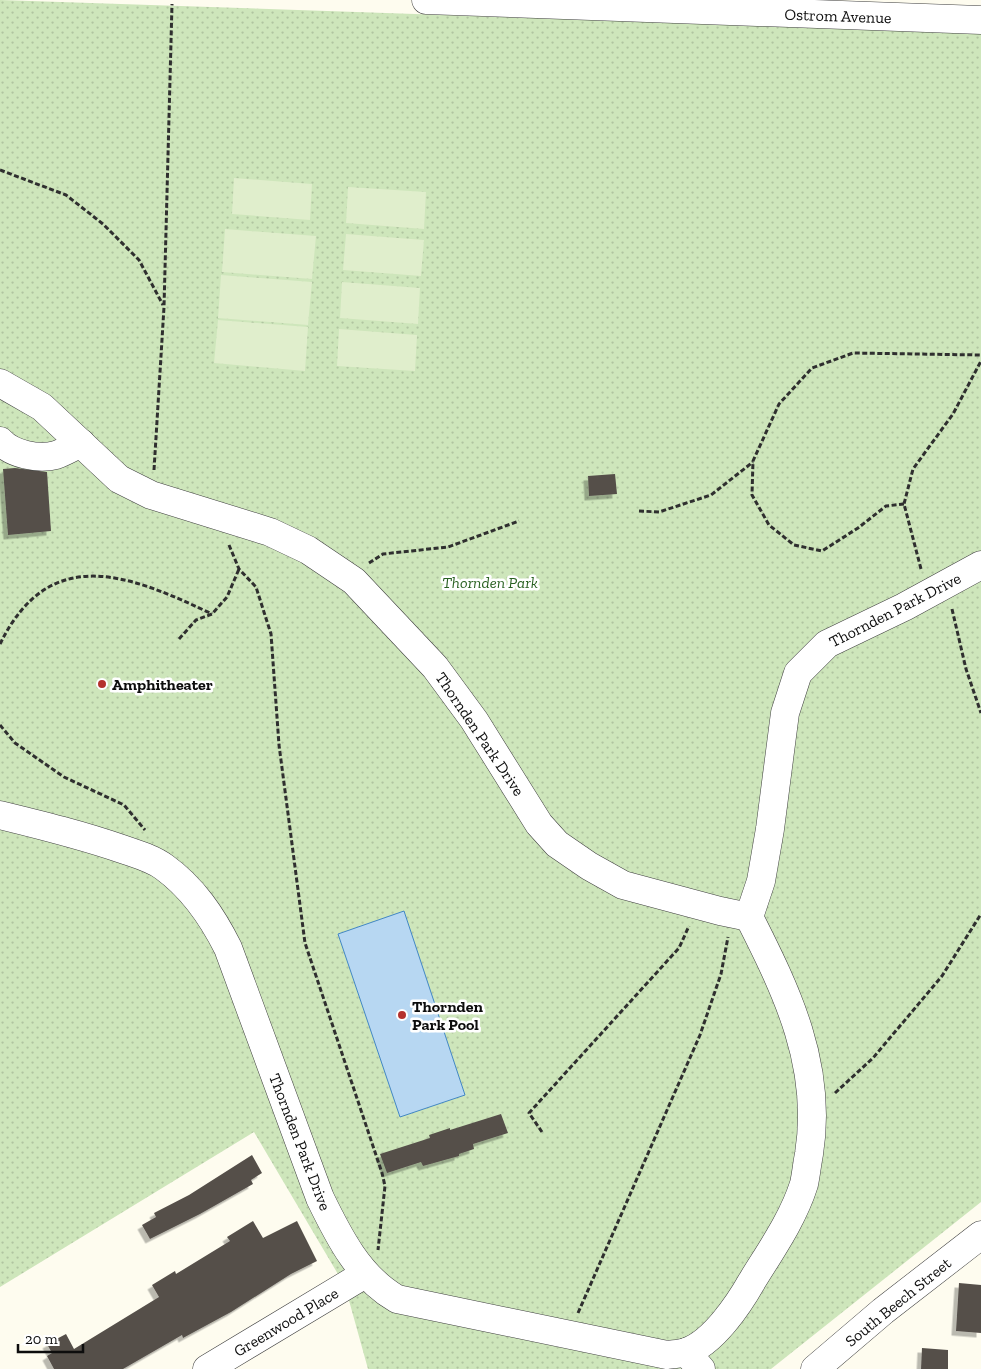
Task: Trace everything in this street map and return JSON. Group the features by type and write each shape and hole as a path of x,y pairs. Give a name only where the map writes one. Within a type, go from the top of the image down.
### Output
{"street":[{"name":"Ostrom Avenue","path":"426,0 936,9 981,20"},
{"name":"Thornden Park Drive","path":"0,383 42,407 119,479 151,495 270,532 308,550 354,582 435,667 474,720 539,824 557,844 589,866 623,885 749,917"},
{"path":"0,441 7,449 39,456 54,455 81,443"},
{"name":"Thornden Park Drive","path":"0,815 77,834 144,857 164,866 196,895 218,928 228,948 320,1198 338,1236 371,1264 385,1292 397,1299 693,1360 701,1344 737,1307 785,1228 804,1184 812,1134 812,1107 803,1038 778,972 749,917 761,881 770,829 785,713 798,672 826,644 981,565"},
{"name":"South Beech Street","path":"815,1369 883,1311 981,1235"},
{"name":"Greenwood Place","path":"207,1369 371,1264"}],"path":[{"path":"151,495 164,307 172,4"},
{"path":"0,170 66,195 103,224 138,260 164,307"},
{"path":"904,504 886,506 858,528 822,550 794,545 768,525 752,495 753,461 779,404 812,368 853,353 981,355"},
{"path":"981,361 953,414 913,469 904,504 927,594 949,598 966,669 981,713"},
{"path":"639,511 659,512 711,495 753,461"},
{"path":"231,520 229,546 239,569 256,587 271,634 279,746 305,943 384,1180 385,1186 371,1264"},
{"path":"354,582 368,564 383,554 448,547 519,521"},
{"path":"179,639 196,620 212,614 227,597 239,569"},
{"path":"0,644 12,620 24,606 64,579 113,576 169,594 212,614"},
{"path":"812,1107 840,1090 873,1058 942,976 981,914"},
{"path":"542,1132 529,1113 679,948 693,918"},
{"path":"577,1315 700,1036 721,974 729,938"}],"green space":[{"name":"Thornden Park","path":"0,0 981,33 981,1202 771,1369 368,1369 345,1286 254,1132 0,1287"},
{"path":"234,178 312,184 310,220 232,214"},
{"path":"348,187 426,192 424,229 346,223"},
{"path":"225,229 316,236 312,279 222,272"},
{"path":"346,234 424,240 421,276 343,270"},
{"path":"221,275 312,282 308,325 218,318"},
{"path":"342,282 420,288 418,324 340,318"},
{"path":"218,320 308,327 305,371 214,363"},
{"path":"339,329 417,335 415,371 337,366"}],"water":[{"name":"Thornden Park Pool","path":"404,911 465,1095 400,1117 338,934"}],"building":[{"path":"15,468 47,472 51,531 8,535 3,469"},
{"path":"615,474 617,494 589,496 588,476"},
{"path":"501,1114 508,1133 473,1144 474,1149 459,1154 459,1156 423,1166 421,1162 387,1173 380,1154 430,1138 429,1135 450,1128 450,1130"},
{"path":"252,1155 262,1173 251,1180 253,1184 150,1239 142,1225 156,1217 154,1213 189,1195"},
{"path":"253,1221 263,1238 297,1221 317,1261 291,1274 231,1312 183,1338 182,1335 123,1369 54,1369 47,1356 52,1353 47,1344 66,1334 74,1349 159,1297 152,1285 175,1271 176,1274 230,1241 227,1237"},
{"path":"959,1283 981,1285 981,1333 956,1331"},
{"path":"922,1348 948,1350 948,1369 921,1369"}],"place":[{"name":"Amphitheater","path":"102,684"},
{"name":"Thornden Park Pool","path":"402,1015"}]}
